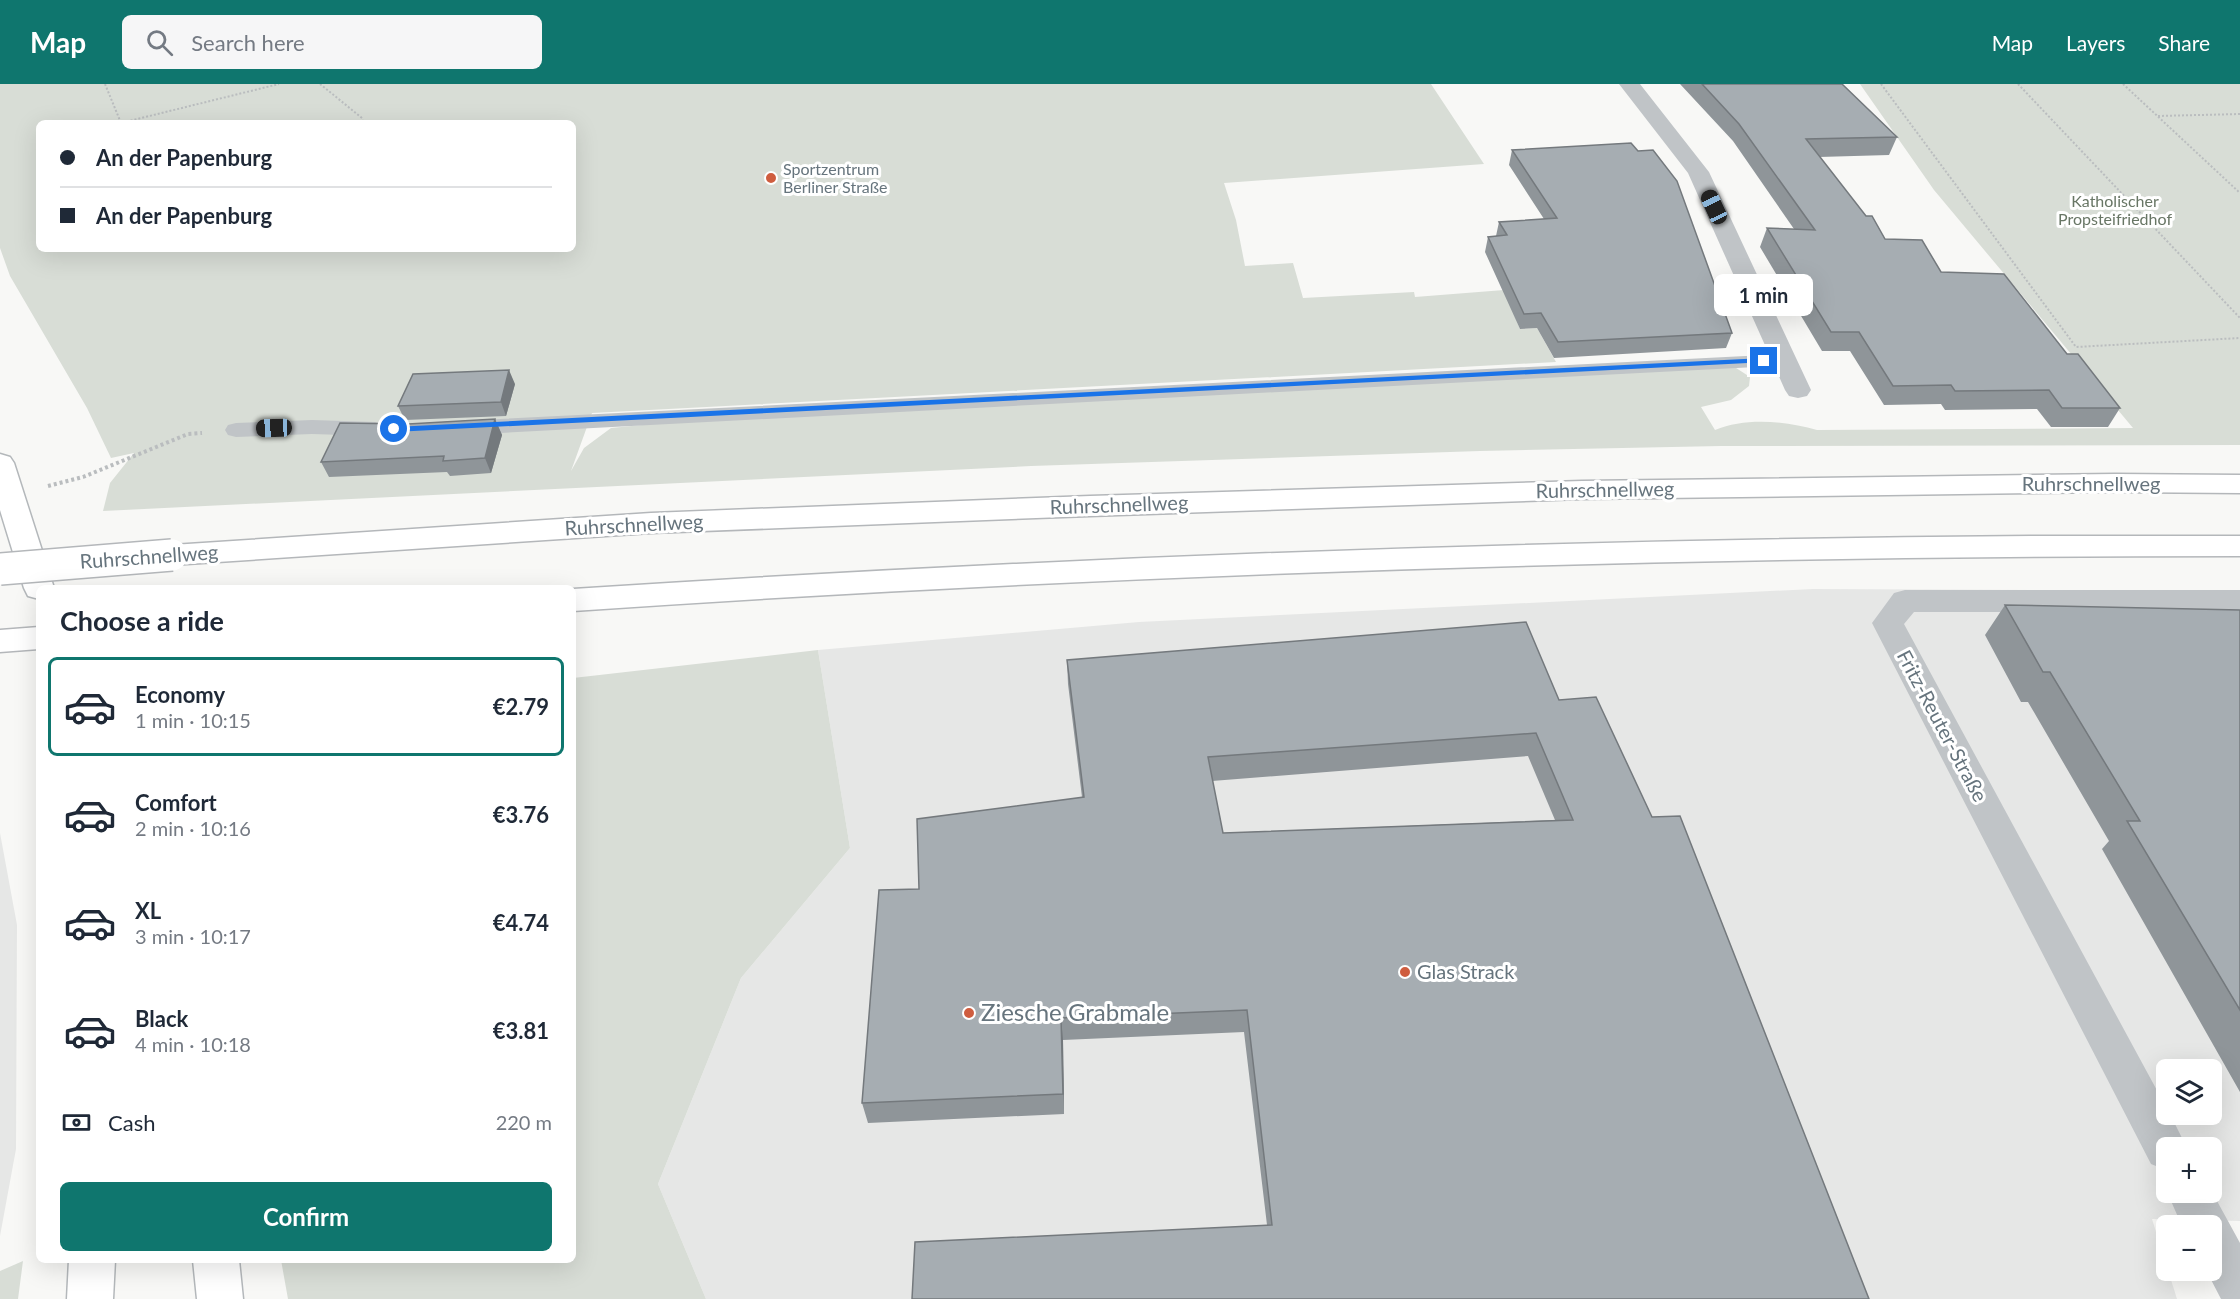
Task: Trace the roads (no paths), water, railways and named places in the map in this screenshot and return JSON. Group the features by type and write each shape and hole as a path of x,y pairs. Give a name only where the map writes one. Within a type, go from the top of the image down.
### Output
{"main road":[{"path":"0,463 38,585"},
{"name":"Ruhrschnellweg","path":"0,569 172,555 651,523 1114,505 1582,490 2115,483 2240,484"},
{"path":"576,600 844,581 1303,560 1979,544 2240,546"},
{"path":"0,641 36,638"},
{"path":"90,1299 92,1263"},
{"path":"216,1263 220,1299"}],"street":[{"path":"1629,84 1698,172 1798,390"},
{"name":"Fritz-Reuter-Straße","path":"2160,1137 1888,623 1905,601 2240,601"},
{"path":"2222,1255 2240,1289"}],"lane":[{"path":"438,429 1784,360"},
{"path":"236,430 312,427 392,429"}],"place":[{"name":"Sportzentrum Berliner Straße","path":"771,178"},
{"name":"Glas Strack","path":"1405,972"},
{"name":"Ziesche Grabmale","path":"969,1013"}],"park label":[{"name":"Katholischer Propsteifriedhof","path":"2115,210"}]}
